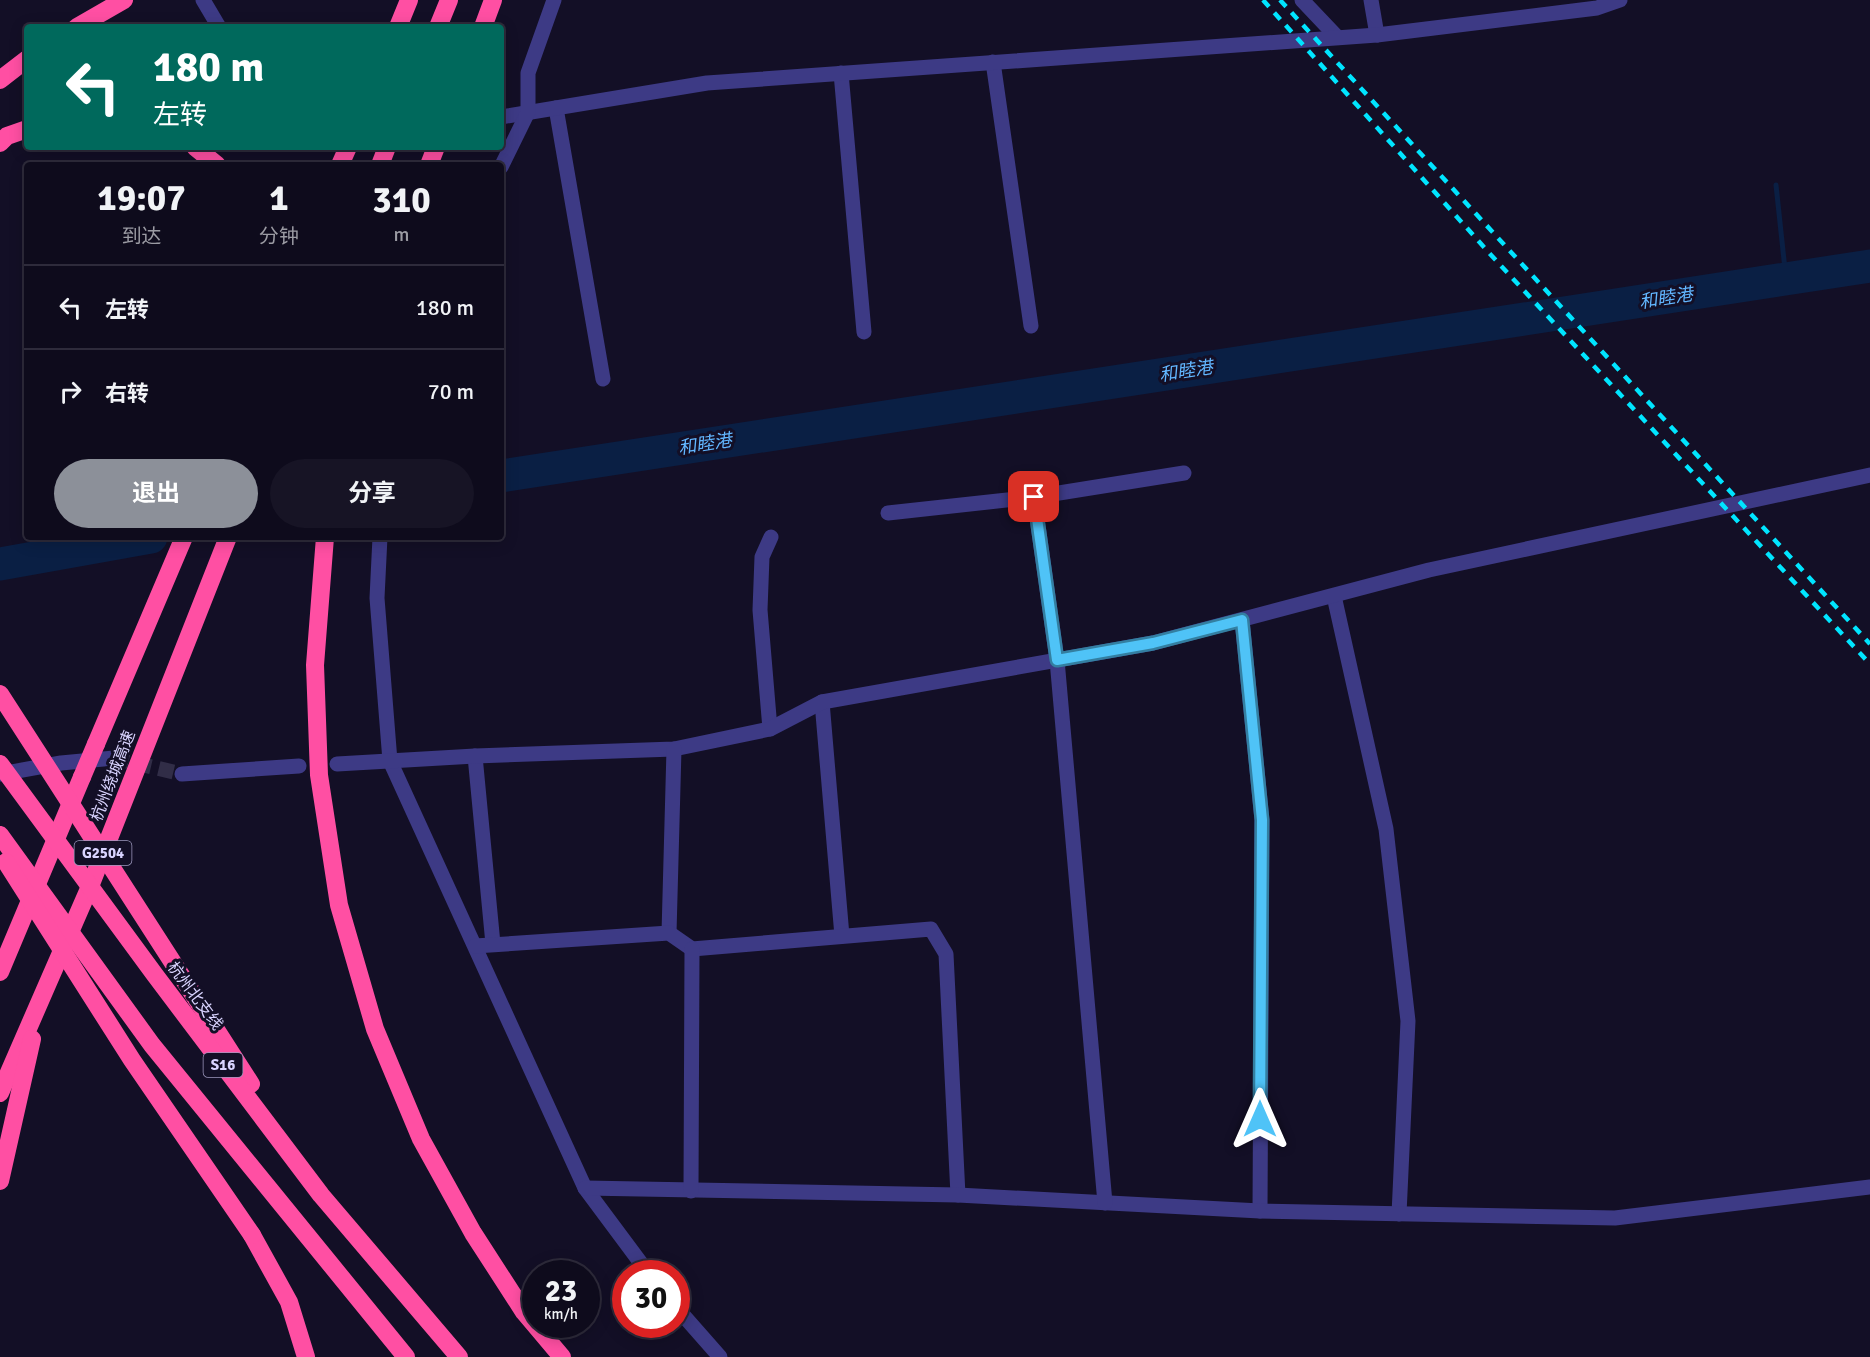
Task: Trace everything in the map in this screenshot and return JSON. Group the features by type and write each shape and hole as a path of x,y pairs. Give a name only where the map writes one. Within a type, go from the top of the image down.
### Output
{"highway":[{"path":"399,24 409,0"},
{"path":"439,24 449,0"},
{"path":"484,24 493,0"},
{"path":"82,24 123,1"},
{"path":"0,80 24,61"},
{"path":"0,143 7,136 24,130"},
{"path":"199,150 213,162"},
{"name":"杭州绕城高速","path":"0,972 183,540"},
{"name":"杭州绕城高速","path":"0,1093 91,884 227,540"},
{"path":"325,540 315,665 319,775 339,906 375,1029 422,1139 473,1233 524,1312 562,1357"},
{"path":"0,694 321,1195"},
{"name":"杭州北支线","path":"0,764 321,1195 459,1357"},
{"name":"S16","path":"0,835 152,1045 406,1357"},
{"path":"0,853 132,1060 252,1235 289,1302 306,1357"},
{"path":"0,1181 43,995"}],"street":[{"path":"203,0 217,24"},
{"path":"503,162 528,112 528,73 554,0"},
{"path":"1302,0 1337,37"},
{"path":"1371,0 1377,35"},
{"path":"504,116 707,83 1377,35 1597,8 1620,0"},
{"path":"993,62 1031,326"},
{"path":"841,73 864,332"},
{"path":"555,108 603,379"},
{"path":"888,513 1034,497 1184,473"},
{"path":"337,764 475,756 674,750 770,729 822,702 1153,643 1429,570 1870,476"},
{"path":"1034,497 1057,660 1105,1203"},
{"path":"770,729 760,610 762,557 771,537"},
{"path":"380,540 377,598 390,761 585,1188 639,1260"},
{"path":"1334,596 1386,829 1408,1021 1399,1214"},
{"path":"1242,620 1262,820 1260,1211"},
{"path":"822,702 842,936"},
{"path":"669,933 674,750"},
{"path":"475,756 493,944"},
{"path":"0,774 61,763 114,758"},
{"path":"182,774 299,766"},
{"path":"475,945 669,933 692,949 931,929 946,954 958,1195"},
{"path":"691,1191 692,949"},
{"path":"585,1188 958,1195 1260,1211 1616,1218 1870,1187"},
{"path":"690,1323 720,1357"}],"waterway":[{"path":"1776,185 1786,279"},
{"name":"和睦港","path":"504,476 1870,266"},
{"name":"和睦港","path":"0,564 134,540"}],"tunnel":[{"path":"114,758 182,774"}],"railway":[{"path":"1263,0 1491,255 1870,664"},
{"path":"1280,0 1870,644"}],"route":[{"path":"1034,497 1057,660 1153,643 1242,620 1262,820 1260,1119"}]}
